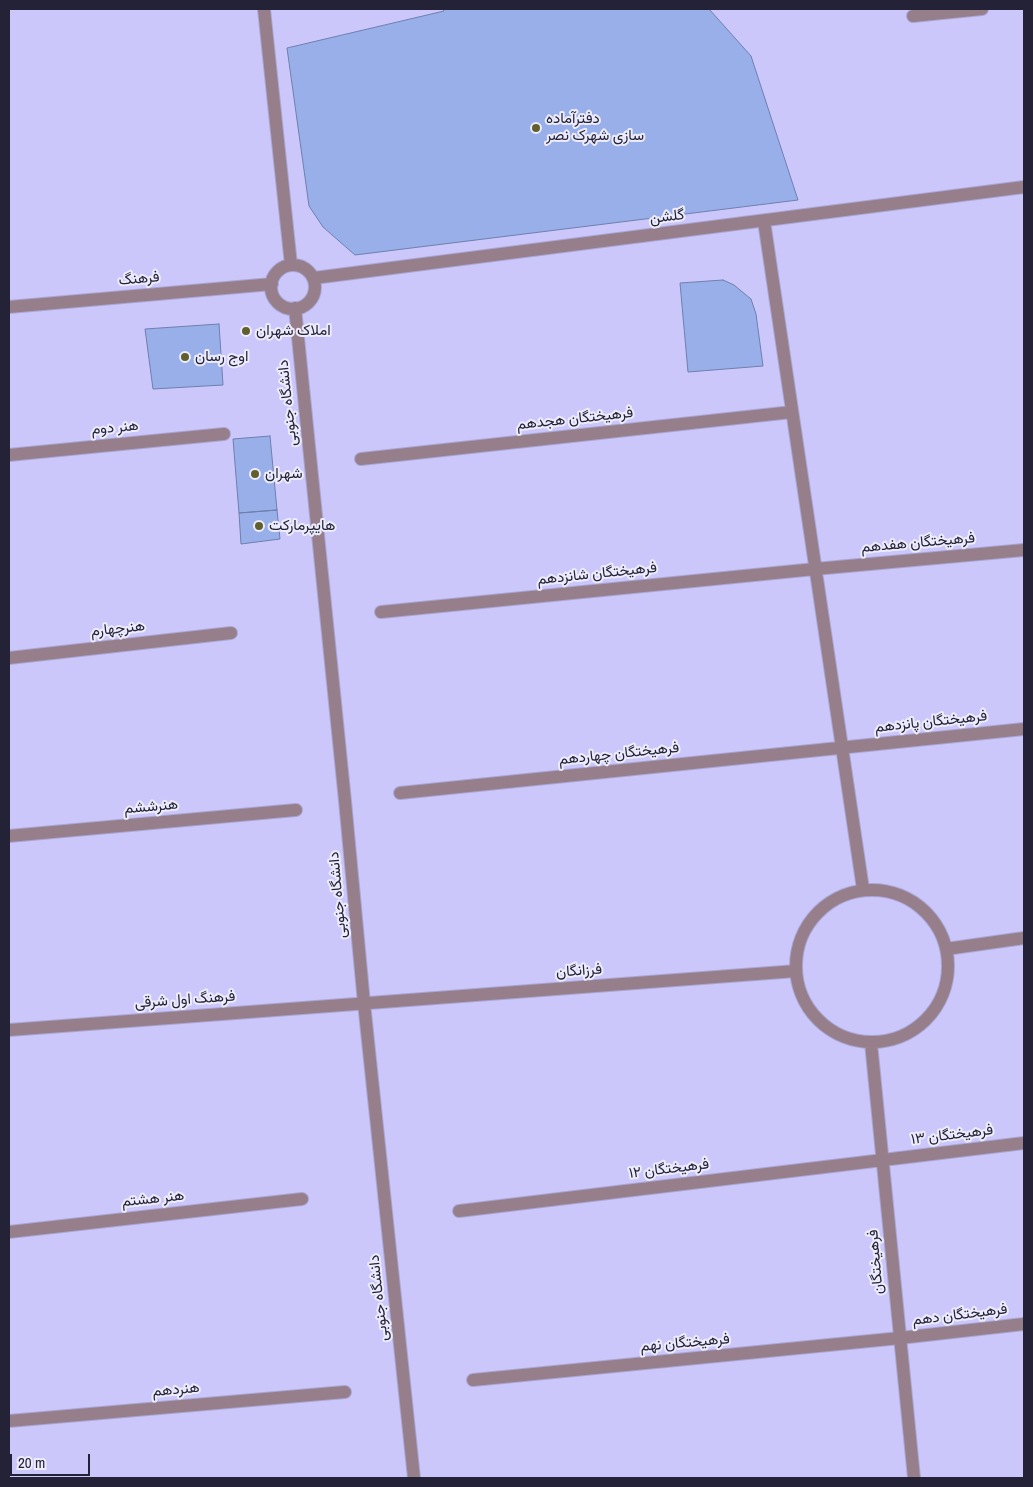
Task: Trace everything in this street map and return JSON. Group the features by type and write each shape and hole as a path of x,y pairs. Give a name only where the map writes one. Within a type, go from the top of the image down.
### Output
{"street":[{"path":"264,9 291,265"},
{"path":"913,16 982,9"},
{"name":"گلشن","path":"314,278 1024,186"},
{"path":"764,221 862,889"},
{"path":"291,265 305,268 314,278 316,286 314,295 303,307 288,308 277,302 272,290 272,284 278,271 291,265"},
{"name":"فرهنگ","path":"9,307 272,284"},
{"name":"دانشگاه جنوبی","path":"295,308 364,1003 414,1478"},
{"name":"فرهیختگان هجدهم","path":"361,459 792,412"},
{"name":"هنر دوم","path":"9,455 224,434"},
{"name":"فرهیختگان هفدهم","path":"815,569 1024,550"},
{"name":"فرهیختگان شانزدهم","path":"381,612 815,569"},
{"name":"هنرچهارم","path":"9,658 230,633"},
{"name":"فرهیختگان پانزدهم","path":"842,748 1024,729"},
{"name":"فرهیختگان چهاردهم","path":"400,793 842,748"},
{"name":"هنرششم","path":"9,836 296,810"},
{"path":"862,889 888,890 912,900 931,917 944,938 946,949 949,962 946,987 935,1010 918,1028 895,1039 871,1043 846,1038 823,1026 806,1007 797,983 795,957 802,932 817,912 838,897 862,889"},
{"path":"946,949 1024,938"},
{"name":"فرزانگان","path":"364,1003 796,971"},
{"name":"فرهنگ اول شرقی","path":"9,1030 364,1003"},
{"name":"فرهیختگان","path":"871,1043 914,1478"},
{"name":"فرهیختگان ۱۳","path":"883,1160 1024,1143"},
{"name":"فرهیختگان ۱۲","path":"460,1211 883,1160"},
{"name":"هنر هشتم","path":"9,1232 302,1199"},
{"name":"فرهیختگان دهم","path":"900,1338 1024,1324"},
{"name":"فرهیختگان نهم","path":"473,1380 900,1338"},
{"name":"هنردهم","path":"9,1421 345,1392"}],"building":[{"name":"دفترآماده سازی شهرک نصر","path":"443,9 709,9 751,56 798,200 355,255 323,227 309,206 287,48 444,11"},
{"path":"723,280 734,285 751,299 756,314 763,366 688,372 680,283"},
{"name":"اوج رسان","path":"219,324 223,385 153,389 145,329"},
{"name":"شهران","path":"270,436 277,510 239,513 233,439"},
{"name":"هایپرمارکت","path":"277,510 280,539 241,544 239,513"}],"place":[{"name":"دفترآماده سازی شهرک نصر","path":"536,128"},
{"name":"املاک شهران","path":"246,331"},
{"name":"اوج رسان","path":"185,357"},
{"name":"شهران","path":"255,474"},
{"name":"هایپرمارکت","path":"259,526"}]}
